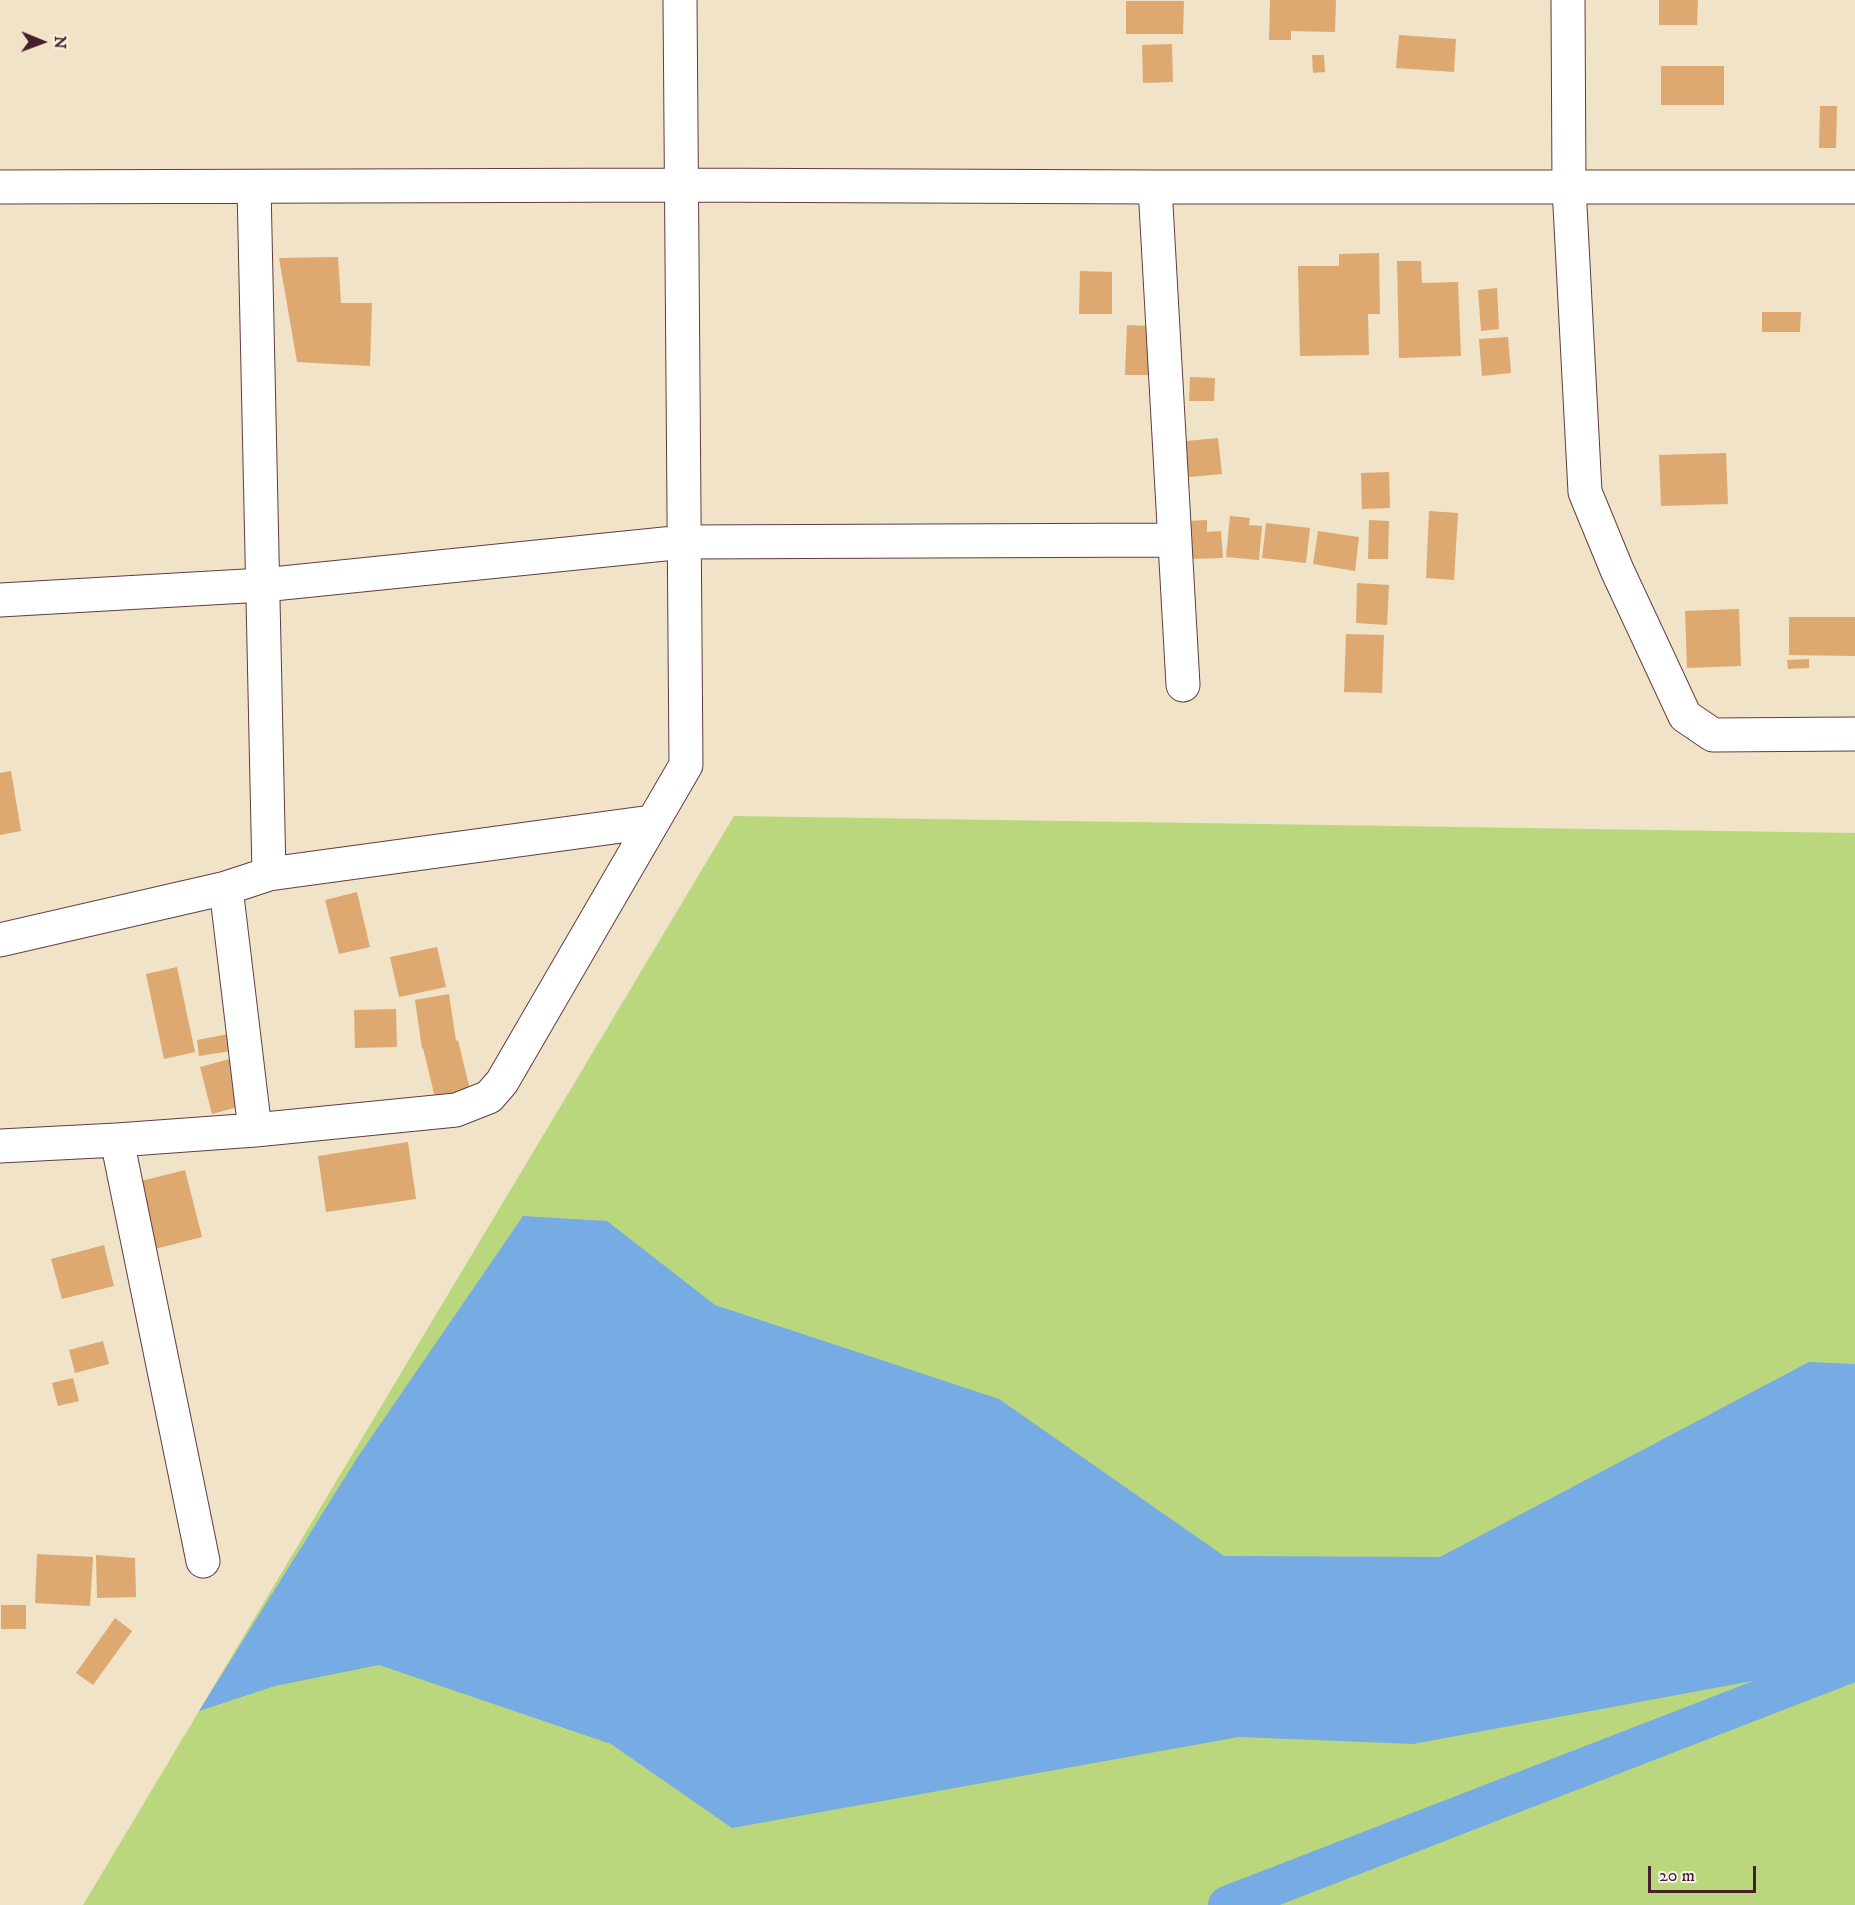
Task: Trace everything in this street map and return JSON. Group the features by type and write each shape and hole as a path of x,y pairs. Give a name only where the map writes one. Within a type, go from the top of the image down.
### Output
{"street":[{"path":"0,1146 255,1130 456,1110 489,1097 502,1082 686,765 680,0"},
{"path":"1568,0 1569,187 1586,492 1617,570 1685,716 1713,735 1855,734"},
{"path":"0,187 681,185 1855,187"},
{"path":"254,187 268,874"},
{"path":"1155,187 1183,685"},
{"path":"0,600 263,585 684,542 1174,540"},
{"path":"0,940 226,888 268,874 651,822"},
{"path":"226,888 255,1130"},
{"path":"117,1140 202,1561"}],"green space":[{"path":"734,816 1855,833 1855,1905 83,1905"}],"water":[{"path":"523,1216 607,1221 715,1305 999,1399 1224,1556 1440,1557 1809,1362 1855,1364 1855,1645 1774,1677 1413,1744 1239,1737 732,1828 611,1744 379,1665 275,1686 199,1711 357,1458"}],"building":[{"path":"1270,0 1336,0 1335,32 1291,31 1291,40 1269,40"},
{"path":"1659,0 1698,0 1697,25 1659,25"},
{"path":"1126,1 1184,1 1183,34 1126,34"},
{"path":"1399,35 1456,39 1454,72 1396,68"},
{"path":"1172,44 1173,82 1143,83 1142,45"},
{"path":"1312,55 1324,55 1325,72 1313,73"},
{"path":"1661,66 1724,66 1724,105 1661,105"},
{"path":"1820,106 1837,106 1836,148 1819,148"},
{"path":"1379,253 1380,314 1368,314 1369,355 1300,356 1298,266 1339,266 1339,254"},
{"path":"338,257 341,303 372,303 370,366 297,362 279,258"},
{"path":"1397,261 1421,261 1422,283 1458,282 1461,356 1399,358"},
{"path":"1080,271 1112,272 1112,314 1079,314"},
{"path":"1497,288 1499,329 1481,331 1478,290"},
{"path":"1762,312 1801,312 1800,332 1762,332"},
{"path":"1127,325 1150,326 1148,375 1125,375"},
{"path":"1508,337 1511,373 1482,376 1479,339"},
{"path":"1190,377 1215,378 1214,401 1189,401"},
{"path":"1218,438 1222,474 1180,478 1176,442"},
{"path":"1726,453 1728,504 1661,506 1659,455"},
{"path":"1389,472 1390,508 1362,509 1361,473"},
{"path":"1429,511 1458,513 1454,580 1426,578"},
{"path":"1230,516 1250,518 1249,525 1262,526 1259,560 1226,557"},
{"path":"1207,520 1207,532 1221,531 1223,558 1189,559 1187,521"},
{"path":"1369,520 1389,521 1388,559 1368,559"},
{"path":"1266,523 1310,528 1306,563 1262,558"},
{"path":"1318,531 1359,537 1355,571 1313,564"},
{"path":"1357,583 1389,585 1387,625 1356,623"},
{"path":"1739,609 1741,666 1687,668 1685,611"},
{"path":"1789,617 1855,617 1855,656 1789,655"},
{"path":"1346,634 1384,635 1382,693 1344,692"},
{"path":"1809,659 1809,668 1788,669 1787,660"},
{"path":"11,771 21,831 0,835 0,773"},
{"path":"357,892 370,947 339,954 325,900"},
{"path":"437,947 446,987 399,997 390,957"},
{"path":"177,967 195,1052 164,1059 146,974"},
{"path":"449,994 456,1041 458,1040 471,1094 436,1102 422,1049 415,1000"},
{"path":"396,1009 397,1047 355,1048 354,1010"},
{"path":"234,1033 237,1050 199,1056 197,1040"},
{"path":"237,1057 249,1104 212,1114 200,1067"},
{"path":"408,1142 416,1199 326,1212 318,1156"},
{"path":"185,1170 202,1237 155,1249 137,1182"},
{"path":"104,1245 114,1286 62,1299 51,1259"},
{"path":"103,1341 109,1364 75,1373 69,1350"},
{"path":"73,1378 79,1401 58,1406 52,1383"},
{"path":"37,1554 93,1557 90,1606 35,1603"},
{"path":"96,1555 135,1558 136,1597 97,1598"},
{"path":"1,1605 26,1605 26,1629 1,1629"},
{"path":"115,1618 132,1631 93,1685 76,1673"}],"waterway":[{"path":"1227,1905 1855,1662"}]}
